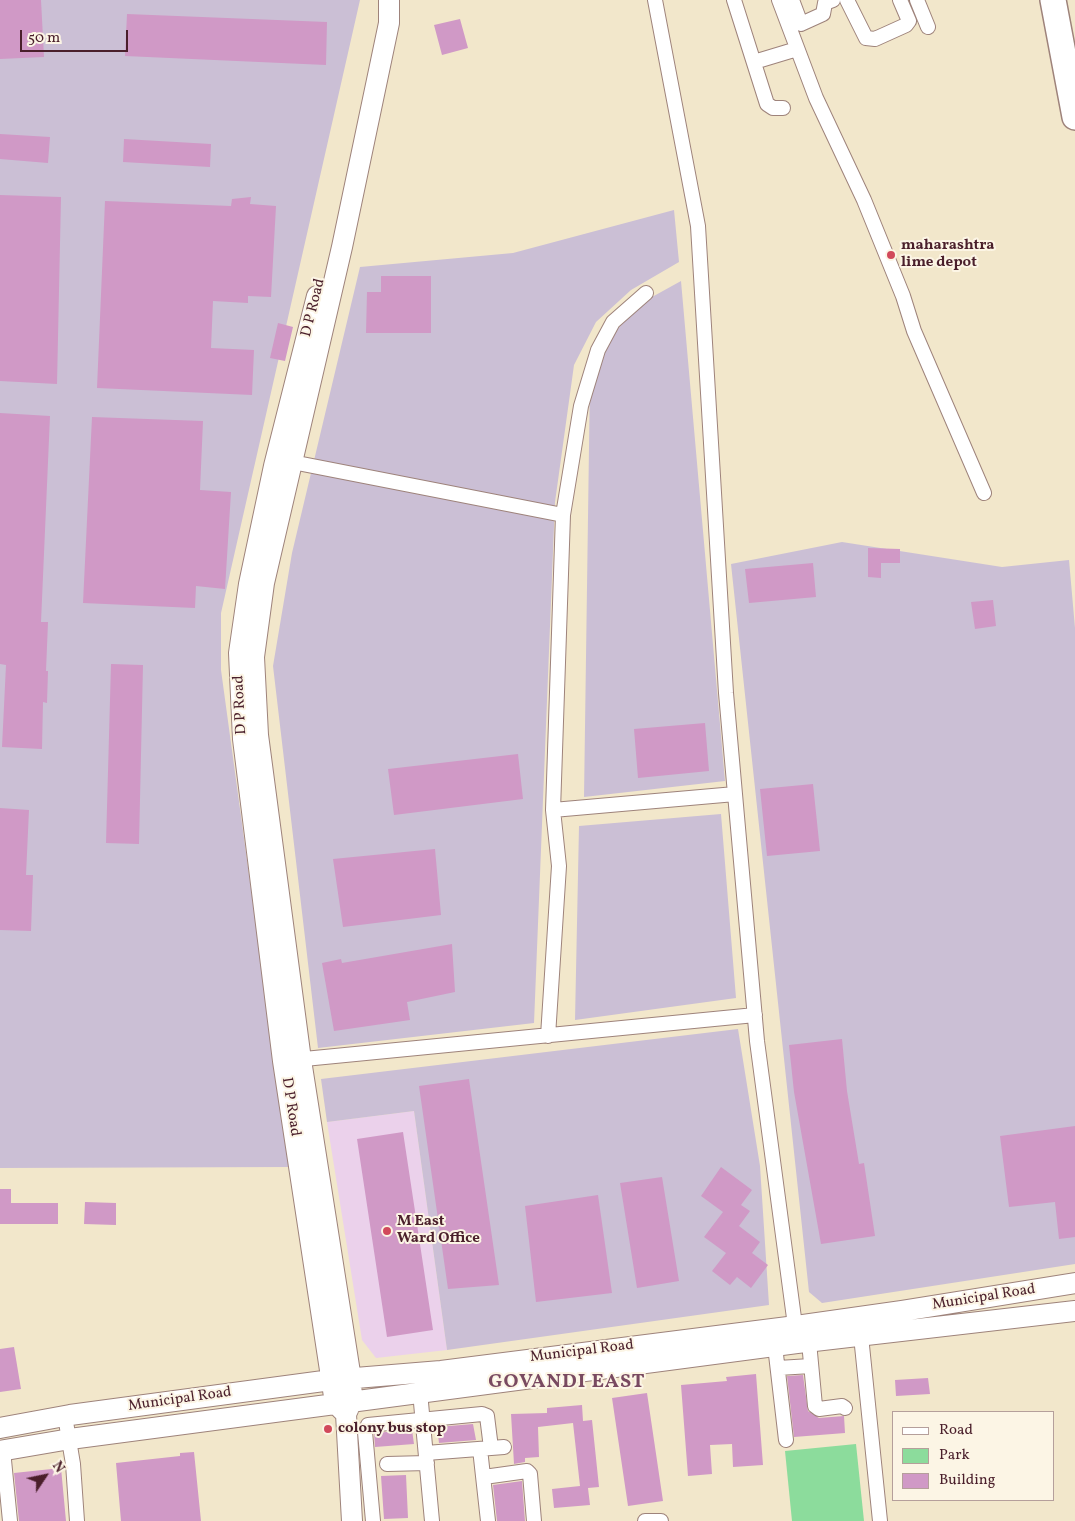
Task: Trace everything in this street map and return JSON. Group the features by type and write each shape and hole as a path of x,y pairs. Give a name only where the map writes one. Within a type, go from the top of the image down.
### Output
{"highway":[{"path":"1054,0 1075,118"}],"street":[{"name":"D P Road","path":"336,245 376,19 376,0"},
{"name":"D P Road","path":"250,633 249,584 296,414 388,23 389,0"},
{"path":"655,0 698,226 726,693 755,1015 801,1337 812,1366 815,1406 820,1409 842,1406 845,1408"},
{"path":"734,0 767,104 773,108 784,108"},
{"path":"779,0 795,26"},
{"path":"792,0 797,49 816,98 864,200 903,296 914,331 984,493"},
{"path":"795,26 823,14 825,3 832,0"},
{"path":"846,0 866,38 875,39 906,25 909,21 900,0"},
{"path":"917,0 928,26"},
{"path":"754,62 797,49"},
{"path":"548,1036 559,866 553,810 563,515 581,406 598,350 613,322 646,293"},
{"name":"D P Road","path":"296,414 292,462 264,583 250,633 239,653 331,1380 344,1406"},
{"path":"292,462 563,515"},
{"path":"553,810 735,794"},
{"path":"292,1060 755,1015"},
{"name":"D P Road","path":"292,1060 351,1379 344,1406 352,1521"},
{"name":"Municipal Road","path":"2,1450 70,1439 344,1406 420,1392 775,1346 801,1337 902,1311 1075,1283"},
{"name":"Municipal Road","path":"0,1428 65,1416 331,1380 801,1337 861,1336 1075,1311"},
{"path":"861,1336 880,1521"},
{"path":"775,1346 786,1440"},
{"path":"778,1368 812,1366"},
{"path":"420,1392 432,1521"},
{"path":"373,1521 365,1432 368,1425 482,1414 487,1416 492,1448 484,1477 488,1521"},
{"path":"65,1416 70,1439 77,1521"},
{"path":"387,1464 492,1448"},
{"path":"2,1450 10,1521"},
{"path":"484,1477 526,1471 530,1474 534,1521"},
{"path":"645,1521 661,1521"}],"shaded area":[{"path":"0,0 360,0 221,613 221,670 289,1167 0,1168"},
{"path":"674,210 679,262 631,290 596,322 574,365 555,502 534,1023 318,1048 273,666 292,553 360,267 513,253"},
{"path":"681,281 725,781 584,797 590,377 608,339 643,302"},
{"path":"842,542 1002,567 1069,560 1075,628 1075,1264 822,1303 809,1292 731,564"},
{"path":"721,814 736,998 575,1020 579,826"},
{"path":"738,1029 760,1166 769,1305 447,1350 414,1111 327,1122 321,1079"},
{"name":"M East Ward Office","path":"414,1111 447,1350 376,1358 362,1340 327,1122"}],"green space":[{"path":"856,1444 864,1521 792,1521 785,1451"}],"building":[{"path":"0,0 41,0 44,57 0,59"},
{"path":"127,14 327,22 326,65 125,56"},
{"path":"460,19 468,48 442,55 434,25"},
{"path":"0,134 50,137 48,163 0,159"},
{"path":"124,139 211,144 210,167 123,162"},
{"path":"0,195 61,197 57,384 0,381"},
{"path":"251,197 250,204 276,206 271,297 248,296 248,303 213,301 211,348 254,350 252,395 97,388 105,201 231,206 232,199"},
{"path":"381,276 431,276 431,333 366,333 367,292 381,292"},
{"path":"278,323 293,327 285,361 270,358"},
{"path":"0,413 50,416 41,622 48,622 46,671 48,671 47,703 43,702 42,749 2,747 6,665 0,664"},
{"path":"92,417 203,421 200,490 231,492 225,589 196,586 195,608 83,603"},
{"path":"868,548 900,549 900,563 881,563 881,578 868,577"},
{"path":"813,563 816,597 749,603 745,569"},
{"path":"993,600 996,626 975,629 971,602"},
{"path":"111,664 143,665 139,844 106,843"},
{"path":"705,723 709,771 638,778 634,729"},
{"path":"518,754 523,799 394,815 388,769"},
{"path":"813,784 820,851 767,856 760,789"},
{"path":"0,808 29,810 26,875 33,875 31,931 0,930"},
{"path":"435,849 441,915 343,927 333,859"},
{"path":"452,944 455,992 407,1002 410,1020 334,1031 322,963 341,959 342,963"},
{"path":"842,1039 847,1091 859,1164 864,1163 875,1236 821,1244 794,1092 789,1045"},
{"path":"469,1079 499,1285 448,1289 419,1086"},
{"path":"1075,1126 1075,1237 1059,1239 1055,1202 1009,1207 1000,1136"},
{"path":"403,1132 433,1330 387,1337 357,1139"},
{"path":"721,1167 752,1190 741,1205 750,1211 739,1226 760,1242 752,1253 768,1265 751,1288 737,1277 730,1285 712,1271 726,1253 704,1237 723,1212 701,1196"},
{"path":"662,1177 679,1281 637,1288 620,1183"},
{"path":"0,1189 11,1189 11,1203 58,1203 58,1224 0,1224"},
{"path":"598,1195 612,1293 536,1302 525,1206"},
{"path":"85,1202 116,1203 116,1225 84,1224"},
{"path":"14,1347 21,1389 0,1392 0,1349"},
{"path":"756,1374 763,1465 733,1467 732,1444 710,1445 712,1474 688,1476 681,1385 727,1381 726,1377"},
{"path":"803,1375 808,1411 819,1418 844,1416 845,1433 794,1437 787,1376"},
{"path":"928,1378 930,1394 896,1396 895,1380"},
{"path":"647,1393 663,1501 628,1506 612,1398"},
{"path":"582,1405 583,1421 592,1420 599,1487 588,1488 590,1505 554,1508 552,1489 580,1486 573,1423 538,1427 539,1457 525,1458 525,1462 514,1464 511,1414 547,1413 547,1408"},
{"path":"473,1424 476,1440 439,1443 437,1427"},
{"path":"412,1430 414,1444 375,1447 374,1433"},
{"path":"194,1452 201,1521 121,1521 116,1463 180,1456 180,1453"},
{"path":"61,1468 66,1521 19,1521 14,1473"},
{"path":"406,1475 408,1518 384,1519 381,1476"},
{"path":"522,1481 525,1521 497,1521 493,1485"}],"place":[{"name":"maharashtra lime depot","path":"891,255"},
{"name":"M East Ward Office","path":"387,1231"},
{"name":"colony bus stop","path":"328,1429"}],"district":[{"name":"GOVANDI EAST","path":"567,1383"}]}
